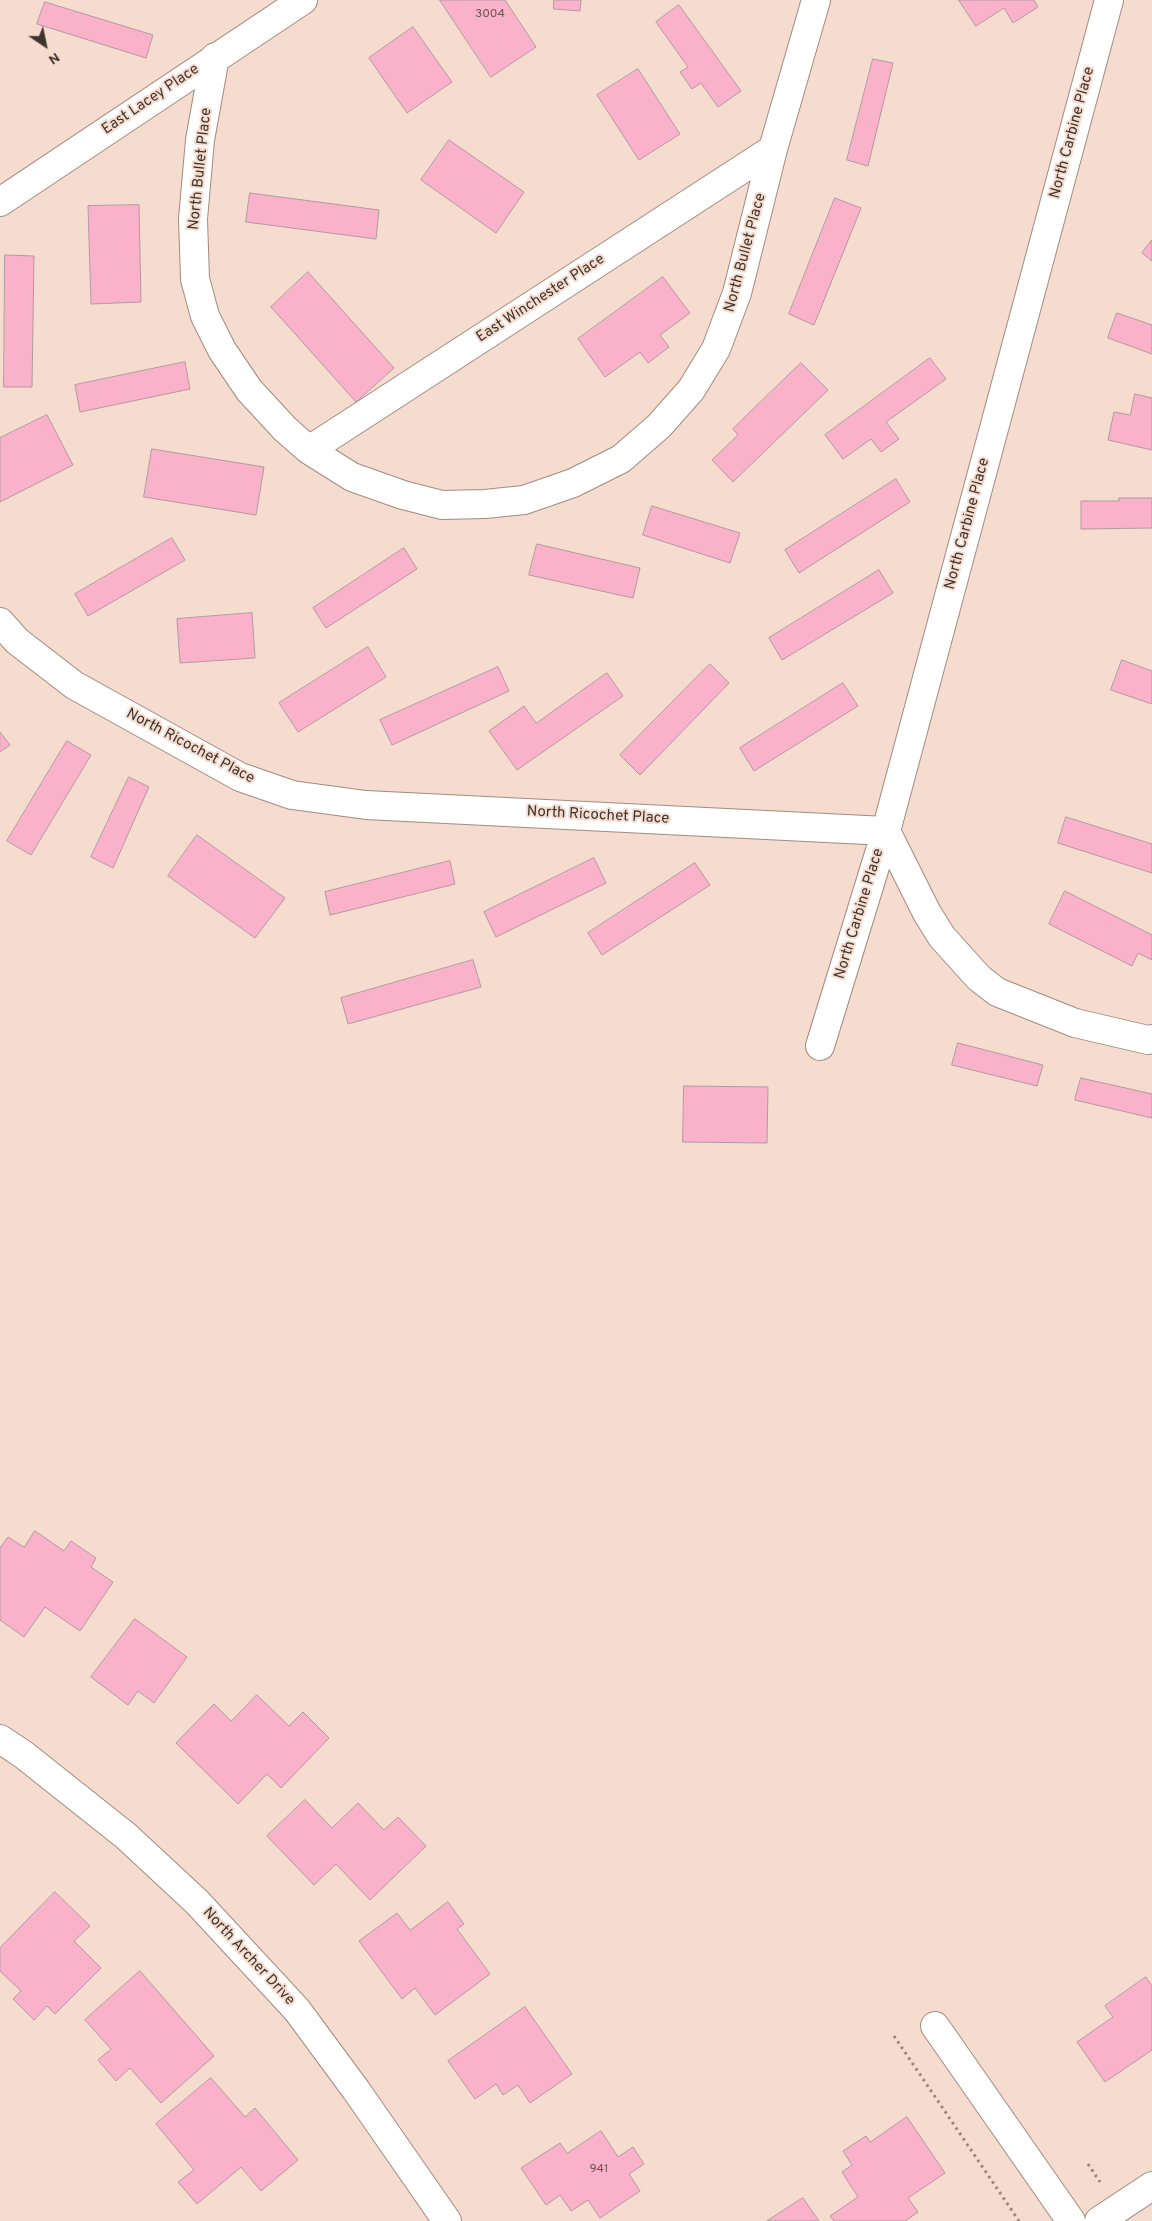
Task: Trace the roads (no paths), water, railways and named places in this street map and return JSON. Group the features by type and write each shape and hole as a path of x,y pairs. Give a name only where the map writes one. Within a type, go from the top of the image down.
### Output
{"street":[{"name":"East Lacey Place","path":"0,202 303,0"},
{"name":"North Bullet Place","path":"215,57 200,140 193,219 195,279 205,316 222,350 249,390 285,429 309,450 352,477 403,495 442,504 485,504 524,500 573,483 621,459 659,426 691,390 716,349 737,294 773,149 816,0"},
{"name":"North Carbine Place","path":"820,1046 886,831 1109,0"},
{"name":"East Winchester Place","path":"309,450 773,149"},
{"name":"North Ricochet Place","path":"0,622 17,641 74,685 240,777 292,795 366,805 886,831"},
{"path":"886,831 937,929 979,978 998,992 1075,1023 1148,1040 1152,1039"},
{"name":"North Archer Drive","path":"0,1739 24,1755 126,1836 197,1902 297,2010 356,2090 447,2221"},
{"path":"935,2026 1071,2221"},
{"path":"1099,2221 1152,2186"}]}
